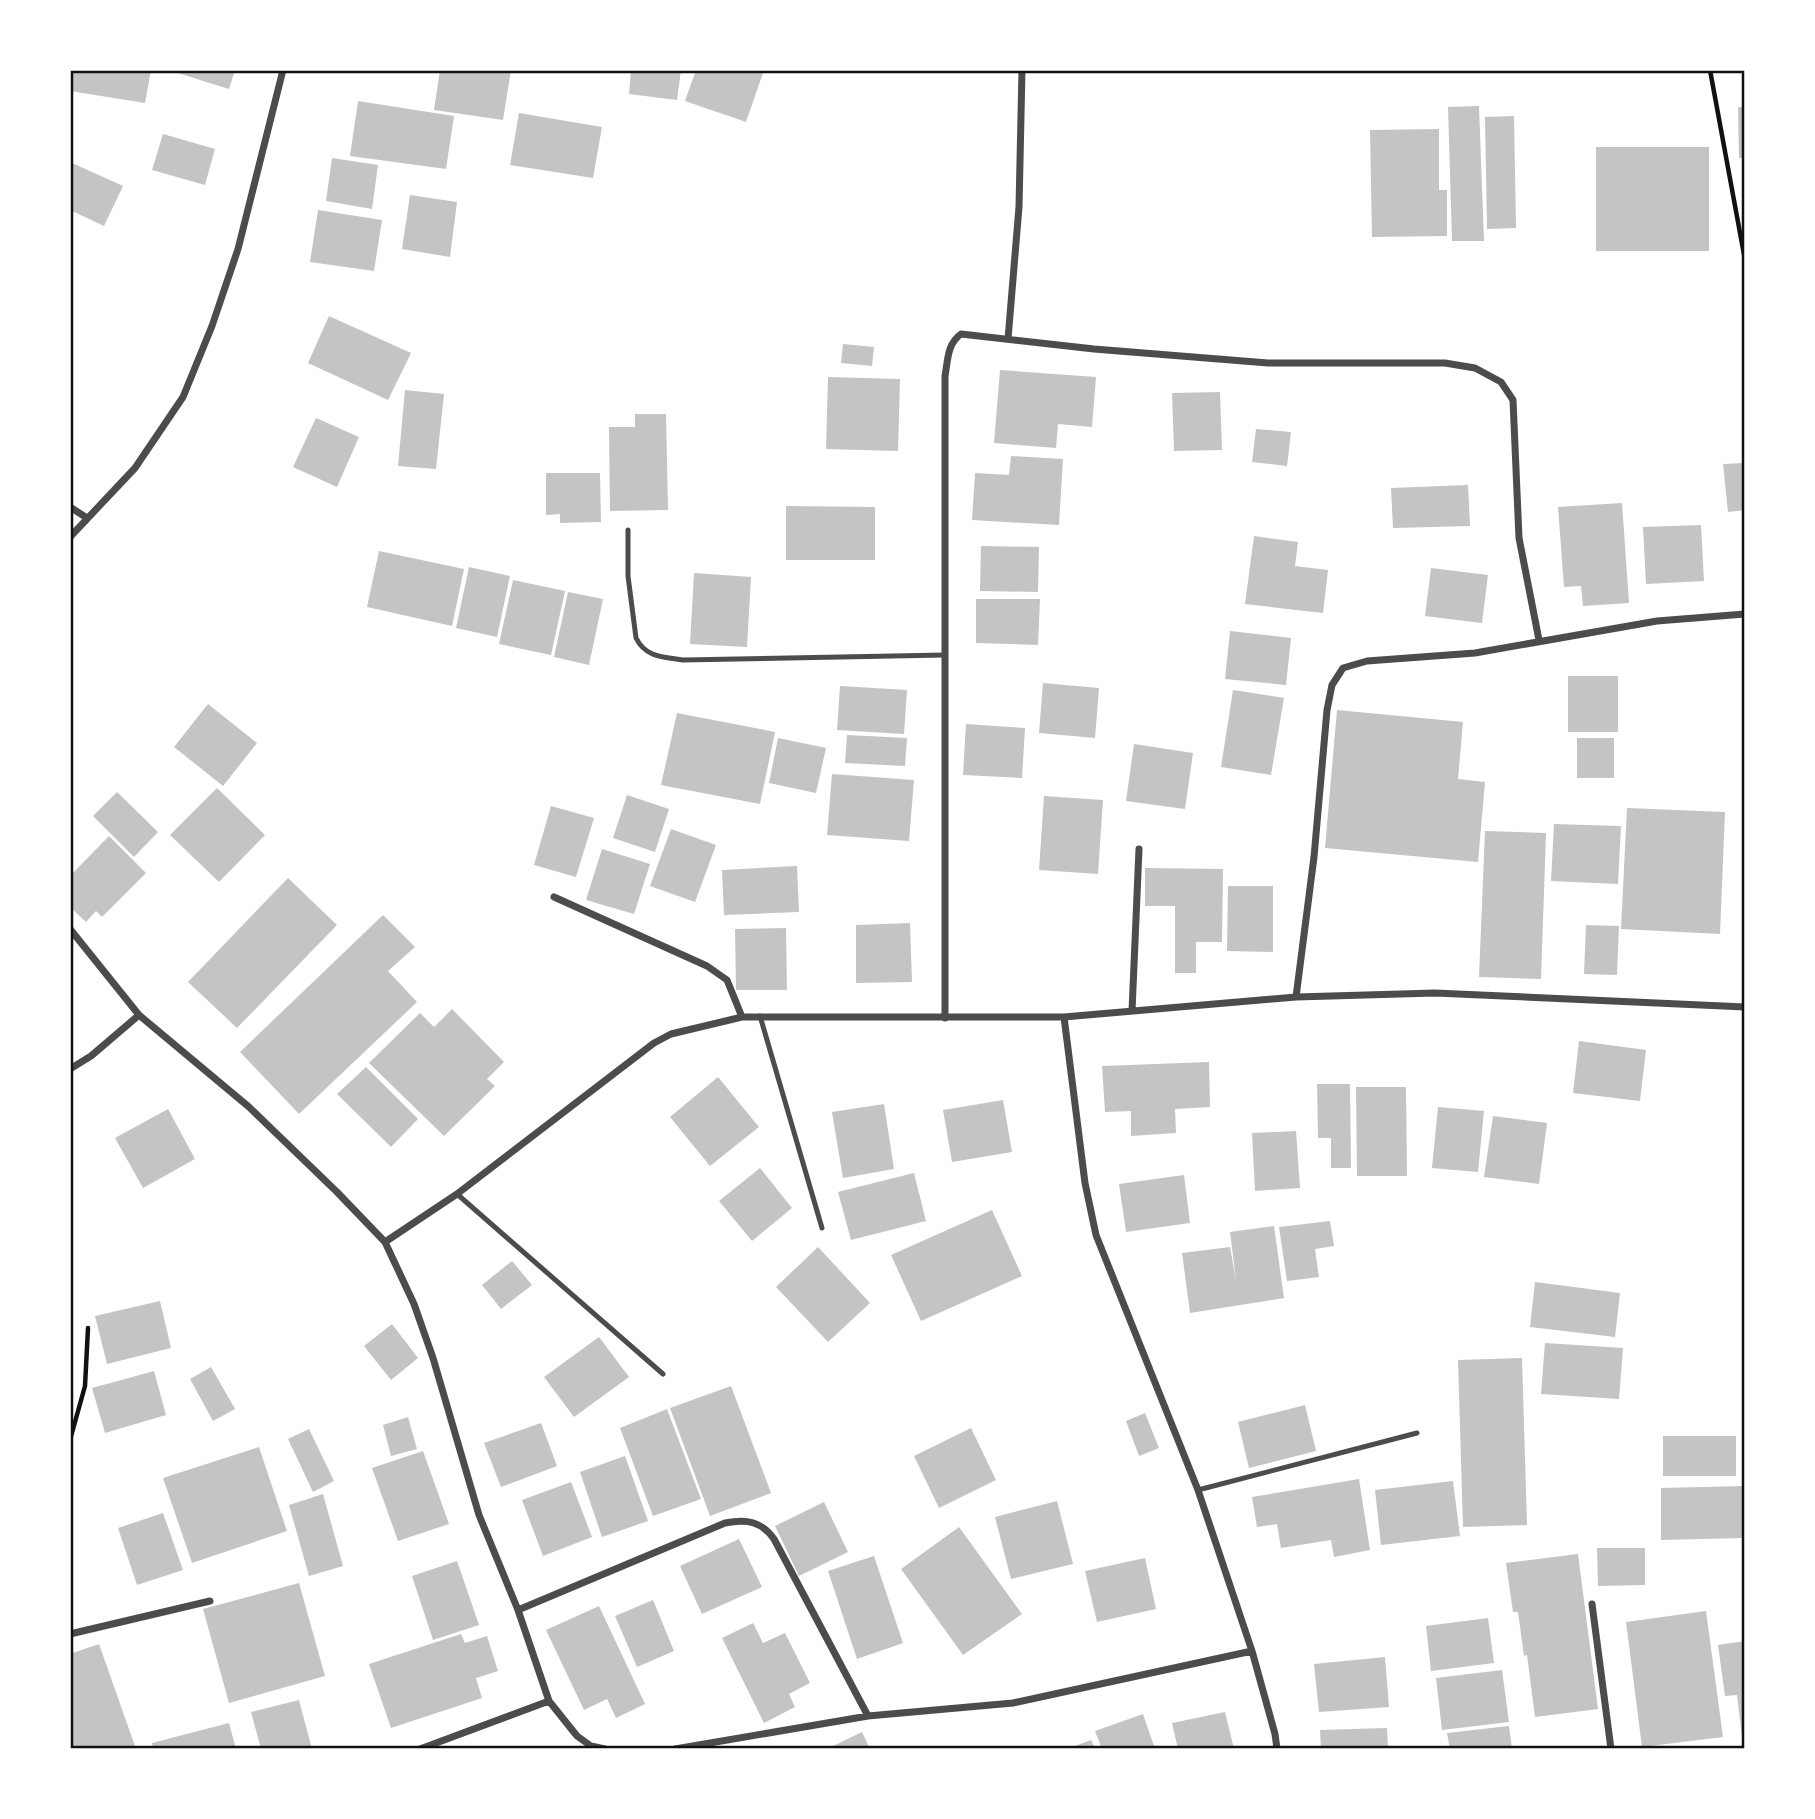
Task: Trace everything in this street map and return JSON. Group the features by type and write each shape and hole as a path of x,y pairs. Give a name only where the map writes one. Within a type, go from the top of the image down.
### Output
{"street":[{"path":"70,537 135,468 183,397 212,326 238,249 283,70"},
{"path":"1009,339 1019,207 1022,70"},
{"path":"945,1018 945,376 953,339 961,334 1268,363 1445,363 1475,369 1500,382 1513,400 1520,538 1539,640"},
{"path":"70,507 87,518"},
{"path":"1296,997 1314,857 1326,710 1332,685 1343,668 1367,660 1475,653 1657,621 1745,614"},
{"path":"1132,1011 1139,849"},
{"path":"554,897 707,966 727,980 742,1017"},
{"path":"70,929 139,1015 249,1107 385,1242 414,1304 433,1358 479,1515 518,1610 549,1701 577,1736 591,1746 605,1749"},
{"path":"385,1242 457,1194 654,1043 671,1034 742,1017 1064,1017 1296,997 1435,992 1745,1007"},
{"path":"70,1069 91,1056 139,1015"},
{"path":"1064,1017 1085,1183 1096,1235 1198,1490 1252,1651 1277,1749"},
{"path":"518,1610 725,1523 742,1520 754,1522 766,1528 774,1539 868,1716"},
{"path":"70,1634 210,1601"},
{"path":"1592,1604 1611,1749"},
{"path":"675,1749 868,1716 1013,1703 1252,1651"},
{"path":"420,1749 549,1701"}],"lane":[{"path":"628,530 628,576 636,638 639,645 652,655 683,660 945,655"},
{"path":"760,1016 822,1228"},
{"path":"457,1194 663,1374"},
{"path":"1198,1490 1417,1433"}],"path":[{"path":"1710,70 1745,260"},
{"path":"70,1440 85,1385 88,1328"}],"building":[{"path":"70,70 151,70 145,103 70,91"},
{"path":"168,70 235,70 229,89"},
{"path":"440,70 511,70 503,120 434,110"},
{"path":"631,70 681,70 677,100 629,94"},
{"path":"696,70 764,70 746,122 685,101"},
{"path":"358,101 454,116 446,169 350,156"},
{"path":"1479,106 1484,241 1452,241 1448,107"},
{"path":"1738,107 1745,107 1745,158 1739,158"},
{"path":"519,113 602,127 593,178 510,165"},
{"path":"1514,116 1516,228 1487,229 1485,117"},
{"path":"1439,129 1439,190 1447,190 1447,236 1372,237 1370,130"},
{"path":"163,134 215,149 205,185 152,170"},
{"path":"1596,147 1709,147 1709,251 1596,251"},
{"path":"332,158 378,165 372,209 326,201"},
{"path":"70,162 123,186 104,226 70,210"},
{"path":"410,195 457,202 450,257 402,249"},
{"path":"318,210 382,220 374,271 310,262"},
{"path":"329,316 411,353 388,400 308,363"},
{"path":"843,344 874,347 872,366 841,363"},
{"path":"1000,370 1096,377 1092,427 1058,424 1056,448 994,443"},
{"path":"828,377 900,379 898,451 826,449"},
{"path":"405,390 444,394 436,469 398,466"},
{"path":"1220,392 1222,450 1174,451 1172,393"},
{"path":"635,414 666,414 668,510 610,511 609,427 635,427"},
{"path":"316,418 359,437 337,487 293,467"},
{"path":"1256,429 1291,432 1287,466 1252,462"},
{"path":"1011,456 1063,459 1059,525 972,520 975,473 1009,475"},
{"path":"1745,463 1745,510 1728,512 1723,464"},
{"path":"546,473 600,473 601,522 560,523 560,514 546,515"},
{"path":"1468,485 1470,526 1393,528 1391,488"},
{"path":"1622,503 1629,603 1583,606 1581,586 1564,587 1558,507"},
{"path":"786,506 875,507 875,560 786,560"},
{"path":"1701,525 1704,581 1646,584 1643,527"},
{"path":"1254,536 1298,542 1295,566 1328,570 1323,613 1245,604"},
{"path":"981,546 1039,547 1038,592 980,591"},
{"path":"379,551 464,569 452,626 367,607"},
{"path":"469,567 510,576 497,637 456,628"},
{"path":"1431,568 1488,575 1482,623 1425,616"},
{"path":"694,573 751,577 747,647 690,644"},
{"path":"513,580 565,591 551,655 499,644"},
{"path":"568,592 603,599 589,665 554,657"},
{"path":"976,599 1040,599 1038,645 976,643"},
{"path":"1230,631 1291,638 1286,685 1225,679"},
{"path":"1568,676 1618,676 1618,732 1568,732"},
{"path":"1043,683 1099,688 1095,738 1039,733"},
{"path":"840,686 907,690 904,734 837,730"},
{"path":"1233,690 1284,698 1271,775 1221,767"},
{"path":"208,704 257,743 223,786 174,747"},
{"path":"1337,710 1463,722 1458,779 1485,782 1478,862 1325,848"},
{"path":"677,713 775,732 760,804 661,785"},
{"path":"966,724 1025,728 1022,778 963,775"},
{"path":"847,735 907,738 905,766 845,763"},
{"path":"778,738 826,748 816,793 769,783"},
{"path":"1577,738 1614,738 1614,778 1577,778"},
{"path":"1134,744 1193,753 1185,809 1126,801"},
{"path":"832,774 914,780 909,841 827,835"},
{"path":"217,788 265,835 219,882 170,835"},
{"path":"117,792 158,832 134,857 93,816"},
{"path":"627,795 669,809 655,852 613,838"},
{"path":"1044,796 1103,800 1098,874 1039,870"},
{"path":"551,806 594,818 576,877 534,865"},
{"path":"1627,808 1725,812 1720,934 1621,929"},
{"path":"1554,824 1621,826 1618,884 1551,881"},
{"path":"671,829 716,845 695,902 650,886"},
{"path":"1485,831 1546,833 1541,979 1479,977"},
{"path":"109,836 146,873 102,917 96,911 86,922 70,907 70,876"},
{"path":"602,849 650,864 634,914 586,900"},
{"path":"797,866 799,912 724,915 722,870"},
{"path":"1145,868 1223,869 1222,942 1196,942 1196,973 1175,973 1175,906 1145,906"},
{"path":"288,878 337,925 237,1028 188,982"},
{"path":"1228,886 1273,886 1273,952 1227,951"},
{"path":"383,915 415,947 388,971 417,1002 299,1114 240,1052"},
{"path":"910,923 912,982 856,983 856,925"},
{"path":"1586,925 1619,926 1617,975 1584,974"},
{"path":"786,928 787,990 736,990 735,929"},
{"path":"452,1009 504,1062 487,1079 495,1086 444,1136 369,1063 420,1013 434,1027"},
{"path":"1579,1041 1646,1050 1640,1101 1573,1093"},
{"path":"1209,1062 1210,1107 1175,1109 1176,1133 1131,1136 1131,1111 1105,1112 1102,1066"},
{"path":"366,1067 418,1119 391,1147 337,1094"},
{"path":"718,1077 759,1127 710,1166 670,1117"},
{"path":"1317,1084 1350,1084 1351,1168 1331,1168 1331,1138 1318,1138"},
{"path":"1356,1087 1406,1087 1407,1176 1357,1176"},
{"path":"1003,1100 1012,1152 952,1162 943,1110"},
{"path":"884,1104 894,1169 843,1178 832,1112"},
{"path":"1438,1107 1484,1111 1478,1172 1432,1168"},
{"path":"168,1109 195,1159 143,1188 115,1138"},
{"path":"1493,1116 1547,1123 1539,1184 1484,1177"},
{"path":"1296,1131 1300,1188 1255,1191 1252,1133"},
{"path":"760,1168 792,1208 752,1241 719,1201"},
{"path":"914,1173 926,1221 851,1240 838,1192"},
{"path":"1184,1175 1190,1223 1126,1232 1119,1184"},
{"path":"992,1210 1022,1276 921,1321 891,1255"},
{"path":"1330,1221 1334,1246 1315,1249 1319,1277 1287,1281 1279,1227"},
{"path":"1274,1226 1284,1298 1190,1313 1182,1253 1230,1247 1236,1280 1230,1232"},
{"path":"818,1247 870,1303 828,1342 776,1287"},
{"path":"512,1261 532,1285 501,1309 482,1285"},
{"path":"1535,1282 1620,1293 1615,1337 1530,1327"},
{"path":"160,1301 171,1348 107,1364 95,1316"},
{"path":"392,1324 418,1358 391,1380 364,1346"},
{"path":"599,1337 629,1377 574,1417 544,1377"},
{"path":"1545,1343 1623,1348 1619,1399 1541,1394"},
{"path":"1522,1358 1527,1525 1463,1527 1458,1360"},
{"path":"211,1367 235,1409 213,1421 190,1379"},
{"path":"154,1371 166,1415 105,1433 92,1388"},
{"path":"731,1386 771,1493 710,1516 670,1408"},
{"path":"1305,1405 1316,1451 1249,1468 1238,1422"},
{"path":"667,1409 701,1499 653,1516 620,1428"},
{"path":"1145,1413 1159,1448 1139,1456 1126,1421"},
{"path":"408,1417 417,1449 391,1456 383,1425"},
{"path":"541,1423 557,1466 501,1487 484,1443"},
{"path":"971,1428 996,1480 939,1508 914,1456"},
{"path":"309,1429 334,1481 313,1492 288,1439"},
{"path":"1663,1436 1736,1436 1736,1476 1663,1476"},
{"path":"259,1447 287,1531 192,1563 163,1478"},
{"path":"423,1451 449,1524 398,1541 372,1468"},
{"path":"625,1456 648,1521 602,1537 580,1472"},
{"path":"1359,1479 1370,1550 1334,1557 1331,1540 1281,1548 1277,1524 1257,1527 1252,1497"},
{"path":"1453,1481 1460,1536 1381,1545 1375,1490"},
{"path":"571,1482 592,1537 543,1556 522,1500"},
{"path":"1745,1486 1745,1538 1661,1540 1661,1488"},
{"path":"323,1494 343,1566 309,1576 289,1505"},
{"path":"1057,1501 1073,1564 1011,1579 995,1517"},
{"path":"824,1502 848,1552 799,1576 775,1526"},
{"path":"163,1513 183,1570 137,1585 118,1528"},
{"path":"959,1527 1022,1614 963,1655 901,1569"},
{"path":"739,1539 762,1587 702,1614 680,1566"},
{"path":"1597,1548 1645,1548 1645,1585 1598,1586"},
{"path":"1578,1554 1598,1709 1535,1717 1527,1655 1524,1656 1518,1612 1513,1612 1506,1563"},
{"path":"874,1556 903,1643 857,1659 828,1571"},
{"path":"1145,1558 1156,1609 1097,1622 1085,1571"},
{"path":"457,1561 479,1625 433,1640 412,1576"},
{"path":"299,1583 325,1676 229,1703 203,1609"},
{"path":"653,1600 674,1651 637,1667 615,1616"},
{"path":"599,1606 645,1704 616,1718 607,1699 584,1710 546,1630"},
{"path":"1706,1611 1723,1737 1642,1747 1626,1622"},
{"path":"1488,1618 1494,1663 1431,1671 1426,1626"},
{"path":"753,1623 763,1643 785,1633 810,1683 789,1694 795,1707 764,1723 722,1638"},
{"path":"461,1634 465,1643 487,1636 498,1671 476,1678 482,1698 391,1728 369,1664"},
{"path":"1745,1641 1743,1745 1737,1695 1725,1696 1718,1645"},
{"path":"99,1644 136,1749 70,1749 70,1654"},
{"path":"1385,1657 1389,1707 1319,1712 1314,1664"},
{"path":"1502,1670 1509,1722 1442,1730 1436,1678"},
{"path":"299,1700 312,1749 261,1749 251,1712"},
{"path":"1225,1712 1234,1749 1178,1749 1172,1723"},
{"path":"1143,1714 1155,1749 1102,1749 1095,1731"},
{"path":"229,1723 236,1749 153,1749 152,1743"},
{"path":"1509,1726 1512,1749 1450,1749 1447,1733"},
{"path":"1387,1728 1388,1749 1321,1749 1320,1730"},
{"path":"862,1732 870,1749 827,1749"},
{"path":"1091,1740 1095,1749 1067,1749"}]}
